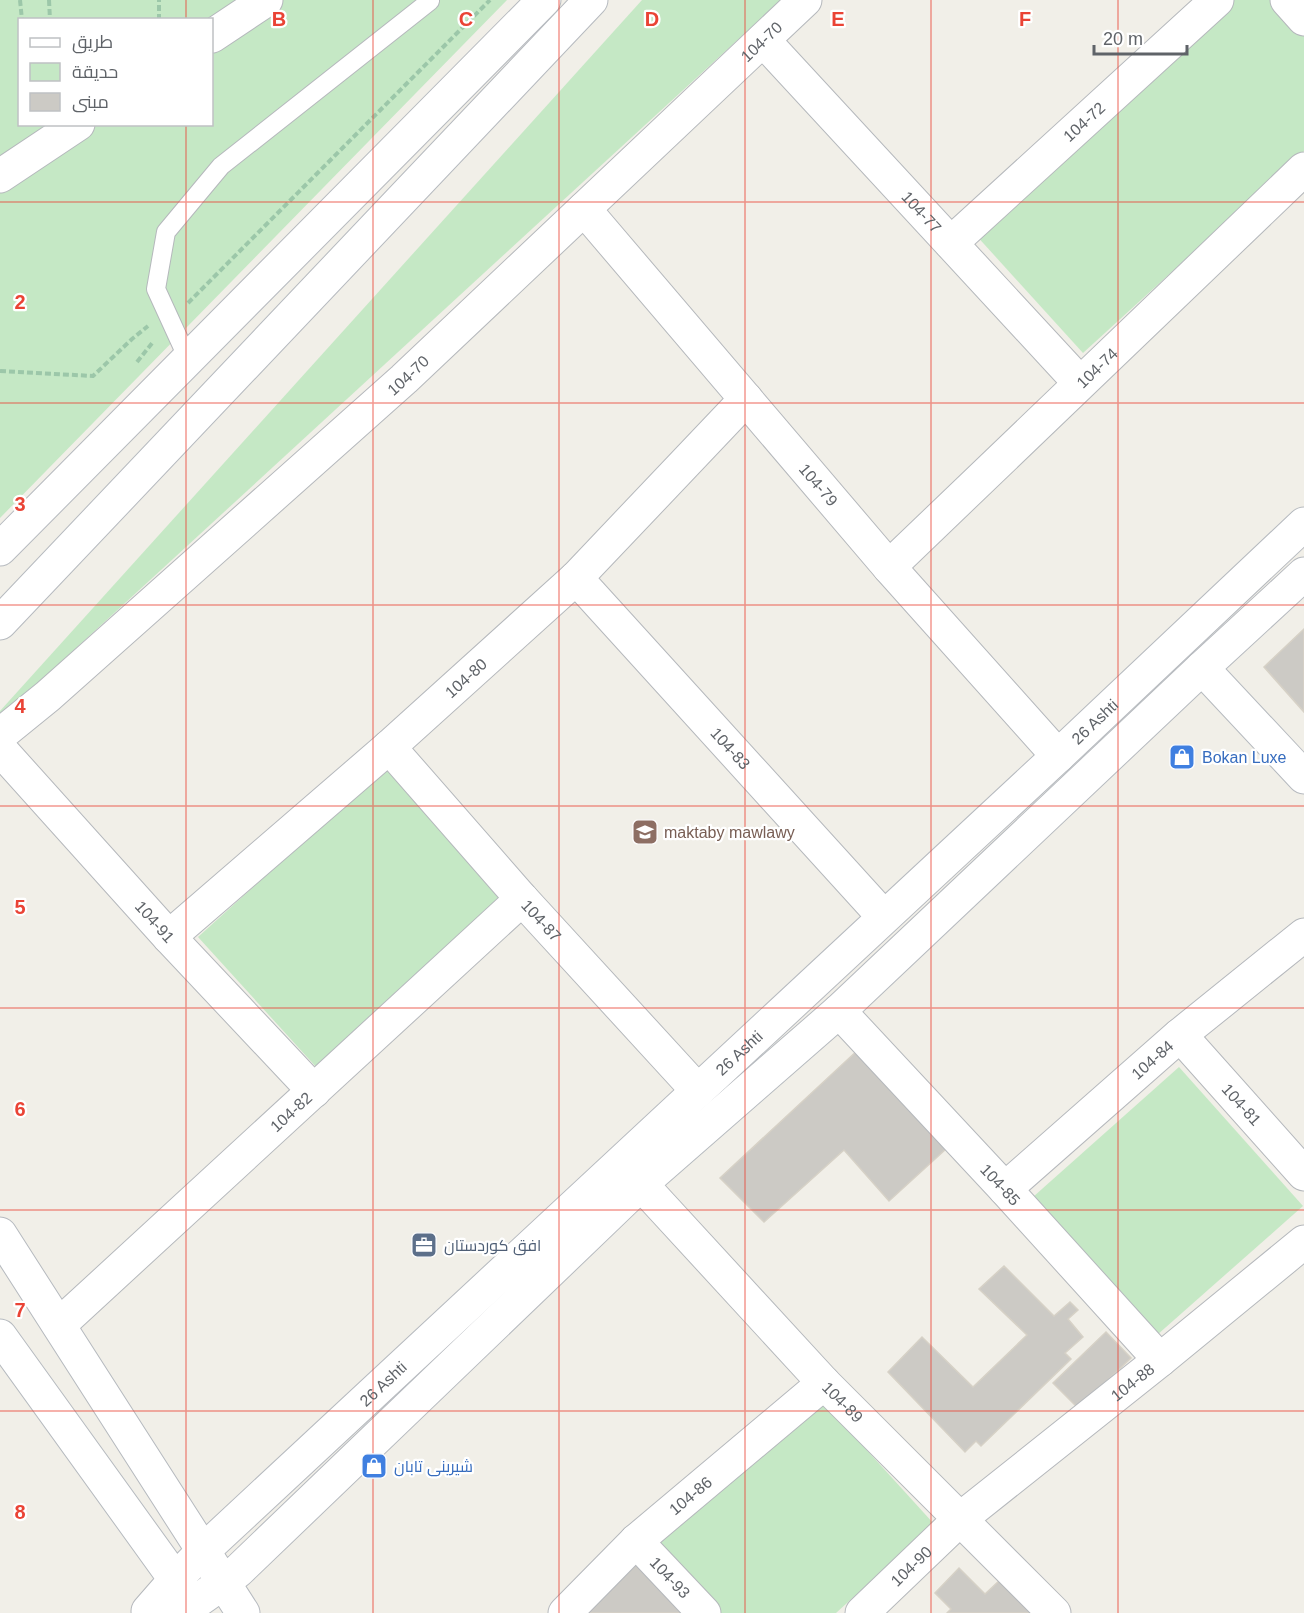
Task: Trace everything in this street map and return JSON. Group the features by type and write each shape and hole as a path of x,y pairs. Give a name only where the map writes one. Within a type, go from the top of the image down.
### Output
{"street":[{"path":"213,35 266,0"},
{"path":"0,549 544,0"},
{"path":"0,623 591,0"},
{"name":"104-70","path":"0,735 57,688 404,379 805,0"},
{"name":"104-72","path":"951,243 1217,0"},
{"path":"1287,0 1304,20"},
{"name":"104-77","path":"763,40 1080,383"},
{"path":"0,176 75,126"},
{"name":"104-74","path":"889,567 1304,169"},
{"name":"104-79","path":"584,209 889,567 1058,756"},
{"name":"104-80","path":"169,937 389,747 576,578 746,399"},
{"name":"26 Ashti","path":"189,1599 204,1550 1058,756 1304,524"},
{"name":"26 Ashti","path":"189,1599 224,1582 264,1546 641,1184 839,1011 1304,574"},
{"name":"104-83","path":"576,578 884,917"},
{"path":"1202,668 1304,777"},
{"name":"104-87","path":"389,747 522,899 698,1091"},
{"name":"104-91","path":"0,749 169,937 314,1090"},
{"name":"104-82","path":"59,1325 522,899"},
{"name":"104-84","path":"1005,1189 1180,1035 1304,935"},
{"name":"104-85","path":"839,1011 1160,1360"},
{"name":"104-81","path":"1180,1035 1304,1174"},
{"name":"104-89","path":"641,1184 824,1383 1054,1613"},
{"path":"0,1234 243,1613"},
{"name":"104-88","path":"959,1520 1304,1242"},
{"path":"0,1336 189,1599 147,1612"},
{"name":"104-86","path":"565,1613 636,1541 824,1383"},
{"name":"104-90","path":"862,1613 959,1520"},
{"name":"104-93","path":"636,1541 704,1613"}],"lane":[{"path":"188,359 156,289 165,232 221,166 430,1"}],"path":[{"path":"20,0 22,18"},
{"path":"49,0 50,18"},
{"path":"159,0 159,18"},
{"path":"134,365 168,316 490,0"},
{"path":"0,371 93,375 132,339 168,316"}],"green space":[{"path":"0,0 507,0 0,518"},
{"path":"642,0 781,0 0,718 0,711"},
{"path":"1229,0 1271,0 1304,36 1304,151 1083,353 974,233"},
{"path":"387,766 507,897 317,1068 198,937"},
{"path":"1179,1067 1303,1206 1148,1343 1024,1205"},
{"path":"814,1392 934,1524 836,1613 709,1613 646,1545"}],"building":[{"path":"1304,629 1304,712 1264,667"},
{"path":"860,1048 946,1149 889,1201 844,1150 764,1222 720,1178"},
{"path":"1004,1266 1054,1316 1070,1302 1078,1310 1068,1319 1083,1337 1065,1353 1071,1359 981,1446 976,1441 965,1452 888,1372 922,1337 973,1387 1027,1335 979,1289"},
{"path":"1106,1332 1131,1358 1078,1408 1053,1383"},
{"path":"642,1557 694,1613 580,1613"},
{"path":"959,1568 985,1594 1000,1580 1034,1613 947,1613 951,1609 935,1593"}],"place":[{"name":"Bokan Luxe","path":"1182,757"},
{"name":"maktaby mawlawy","path":"645,832"},
{"name":"افق كوردستان","path":"424,1245"},
{"name":"شیرینی تابان","path":"374,1466"}]}
